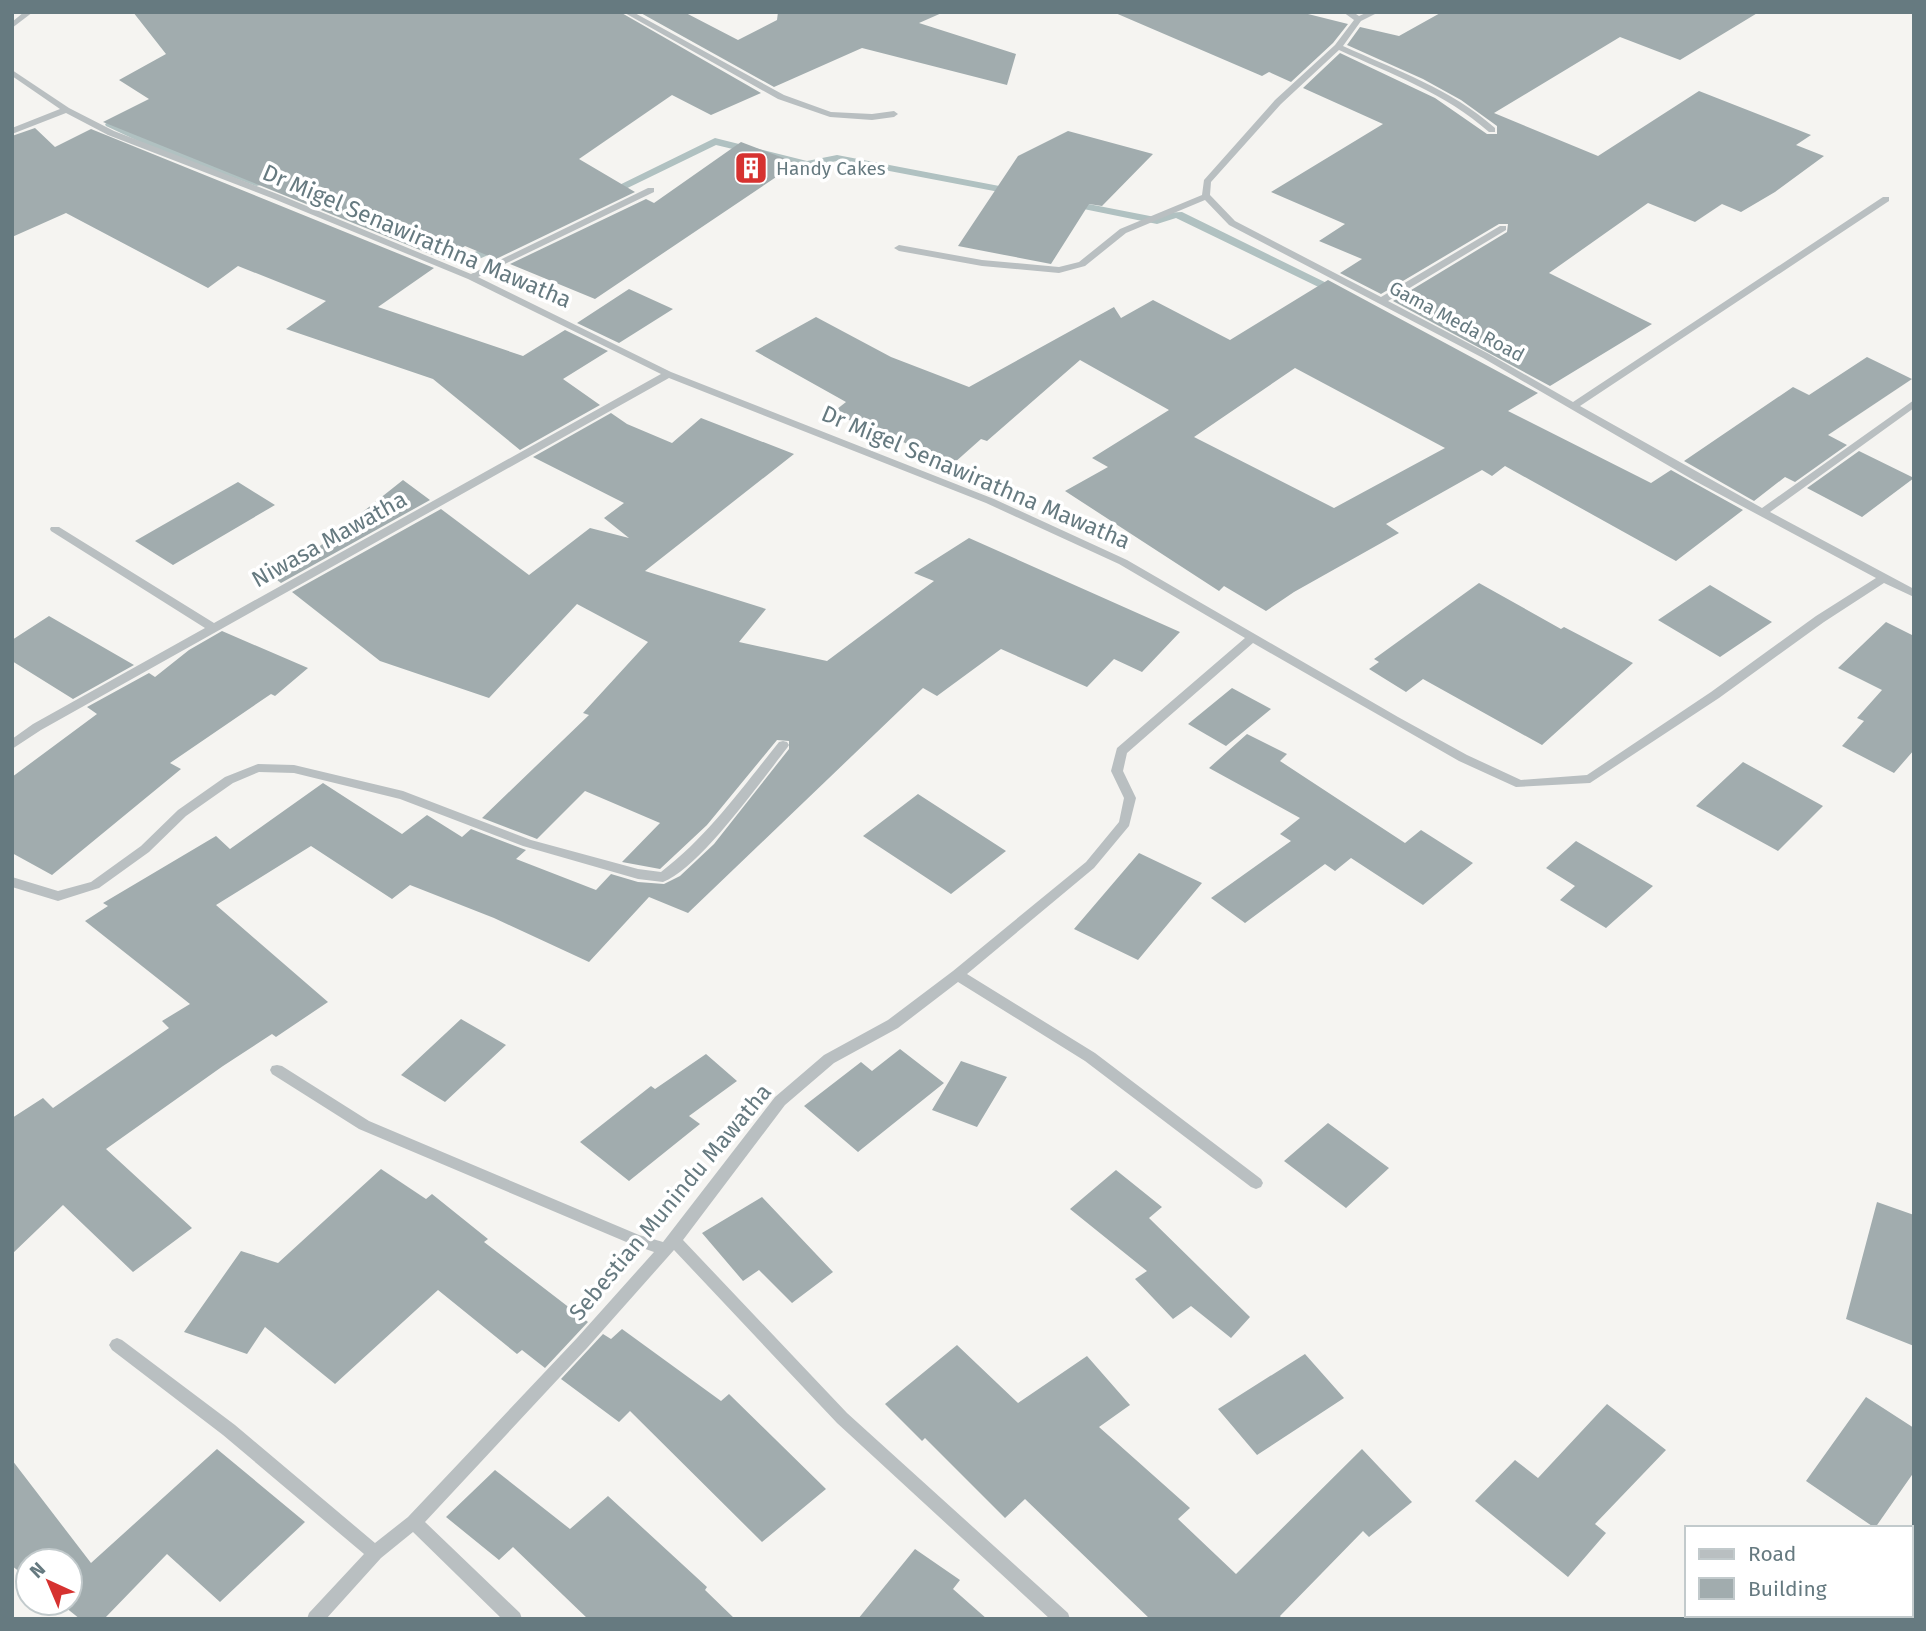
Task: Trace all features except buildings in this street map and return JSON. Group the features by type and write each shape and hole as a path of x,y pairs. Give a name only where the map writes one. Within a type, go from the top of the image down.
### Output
{"street":[{"path":"12,26 29,12"},
{"path":"626,12 781,97 830,114 872,117 894,114"},
{"path":"1347,12 1358,19"},
{"path":"899,248 982,263 1059,270 1082,264 1123,231 1206,196 1207,182 1278,102 1338,47 1358,19 1375,12"},
{"path":"1338,47 1457,101 1480,117 1492,130"},
{"name":"Dr Migel Senawirathna Mawatha","path":"12,72 66,110 111,133 277,197 471,277 668,374 1002,506 1123,562 1394,720 1463,758 1520,784 1590,779 1882,579"},
{"path":"12,131 66,110"},
{"path":"471,277 650,190"},
{"name":"Gama Meda Road","path":"1206,196 1232,223 1382,301 1762,513 1914,594"},
{"path":"1573,406 1886,199"},
{"path":"1382,301 1503,228"},
{"name":"Niwasa Mawatha","path":"12,745 37,727 212,627 668,374"},
{"path":"1762,513 1914,403"},
{"path":"55,529 212,627"},
{"name":"Sebestian Munindu Mawatha","path":"315,1619 375,1553 414,1522 582,1343 669,1244 780,1101 829,1059 893,1024 958,975 1090,865 1125,823 1130,798 1117,771 1121,751 1253,637"},
{"path":"12,882 58,896 95,885 145,849 182,813 229,780 258,768 294,769 403,795 527,843 638,874 663,877 680,865 726,816 783,745"},
{"path":"958,975 1090,1057 1256,1183"},
{"path":"277,1070 364,1125 636,1240 669,1244 842,1418 1062,1619"},
{"path":"117,1345 229,1430 375,1553"},
{"path":"414,1522 514,1619"}],"waterway":[{"path":"110,124 159,147 260,184"},
{"path":"605,195 715,141 807,164 837,158 1015,192"},
{"path":"1068,203 1157,221 1164,216 1178,214 1339,292"},
{"path":"432,248 461,263 500,245"}],"place":[{"name":"Handy Cakes","path":"751,168"}]}
